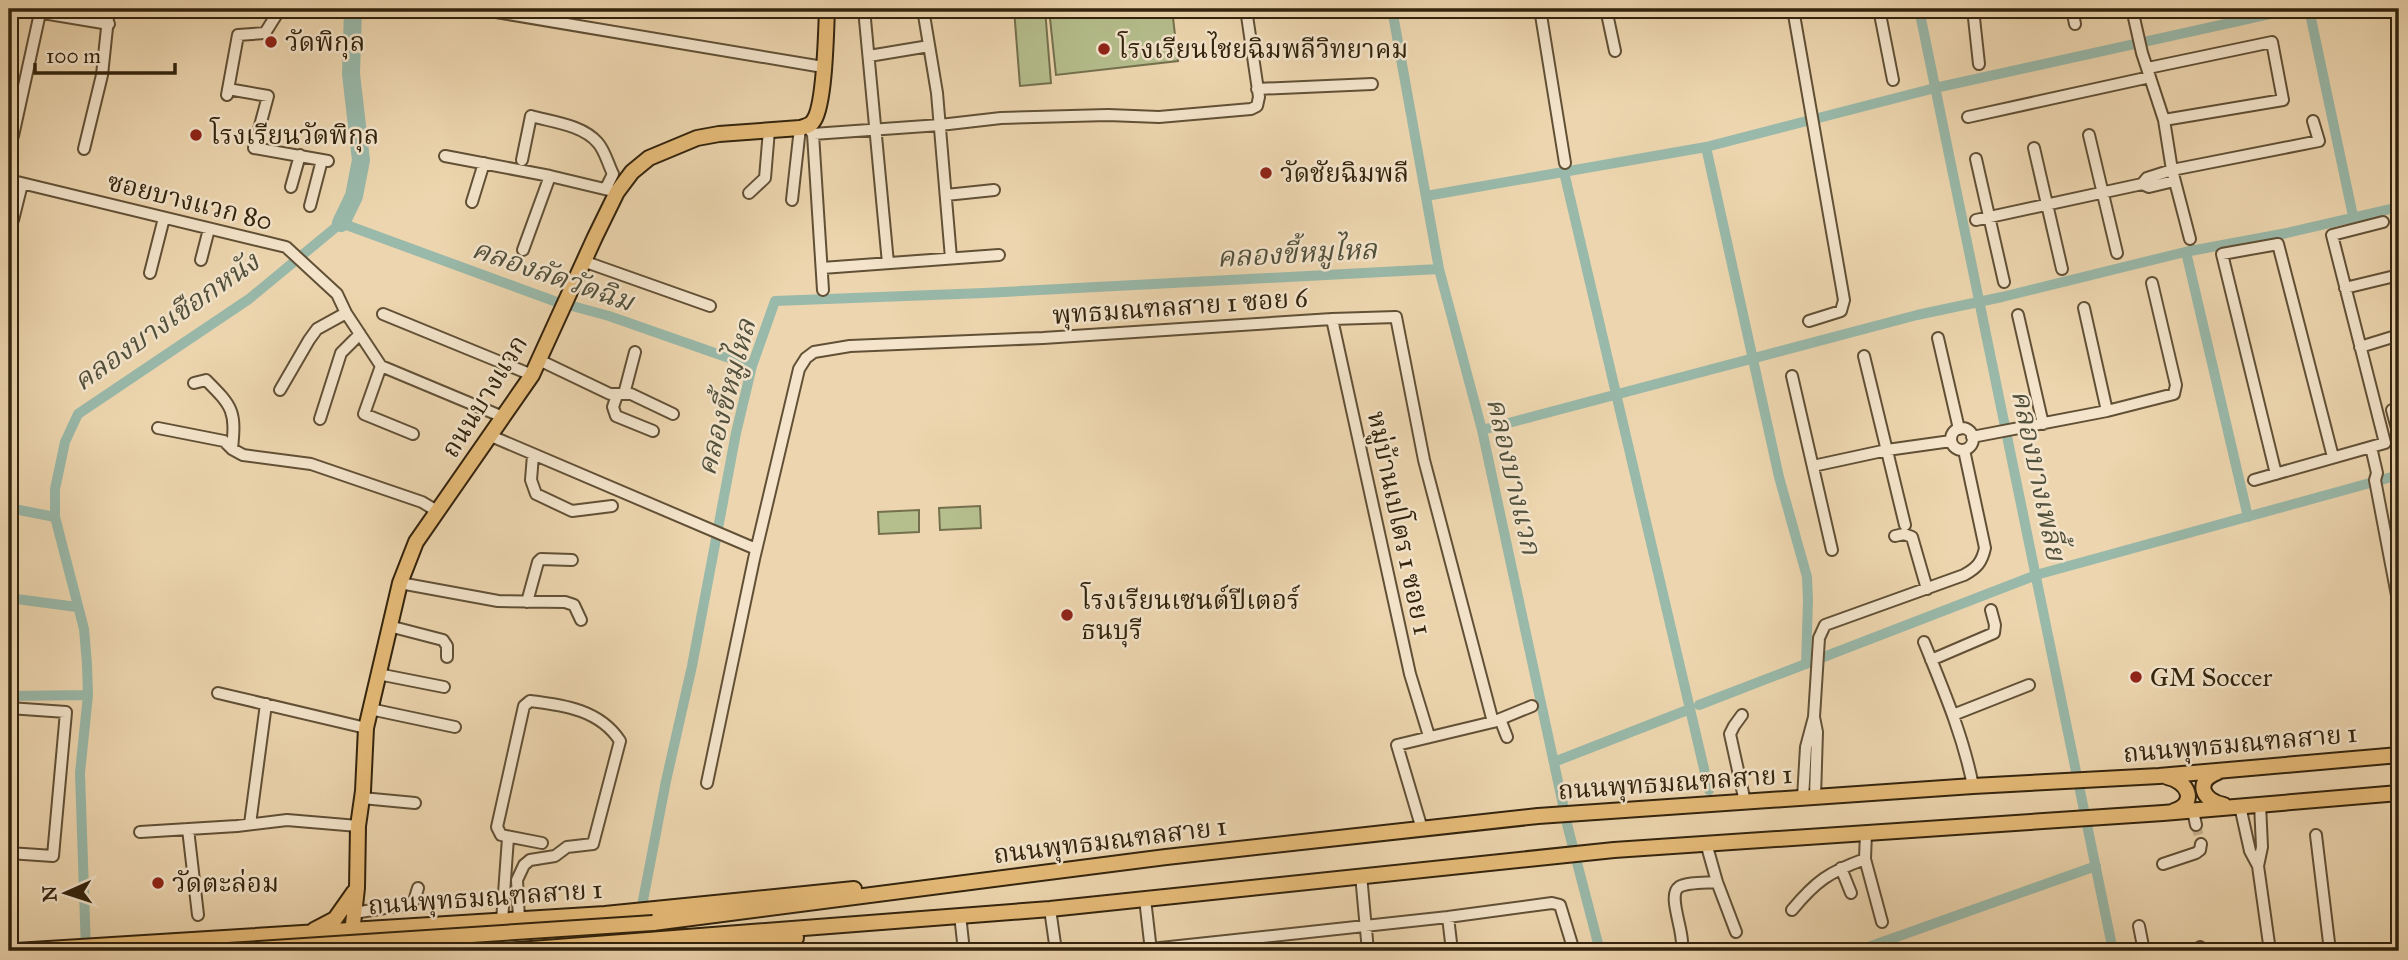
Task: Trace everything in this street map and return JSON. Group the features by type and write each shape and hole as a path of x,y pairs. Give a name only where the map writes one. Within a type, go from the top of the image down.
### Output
{"main road":[{"path":"807,129 817,113 823,67 825,9"},
{"name":"ถนนบางแวก","path":"350,951 366,728 400,583 416,542 532,376 611,190 640,165 673,147 697,138 719,134 807,129"},
{"name":"ถนนพุทธมณฑลสาย 1","path":"16,951 124,944 230,944 653,923 957,884 1538,816 2159,776 2399,755"},
{"path":"2231,769 2211,775 2205,780 2204,790 2213,803 2236,806"},
{"path":"505,951 1050,909 1614,850 2163,813 2180,809 2188,796 2186,787 2179,780 2159,776"},
{"path":"2163,813 2195,818 2236,806 2399,793"},
{"name":"ถนนพุทธมณฑลสาย 1","path":"230,944 309,932 605,914 876,887 957,884"},
{"path":"309,932 335,919 356,888"},
{"path":"679,951 882,930 960,915"},
{"path":"386,951 395,936 438,925"},
{"path":"230,944 292,940 309,951"}],"street":[{"path":"19,9 108,24"},
{"path":"84,149 102,75 109,9"},
{"path":"280,9 265,33 237,35 228,92 268,96 254,148 325,160 310,206"},
{"path":"478,9 823,67"},
{"path":"864,9 887,263"},
{"path":"923,9 940,125 951,258"},
{"path":"807,129 876,130 1001,118 1108,115 1159,117 1244,111 1257,106 1247,9"},
{"path":"1540,9 1565,163"},
{"path":"1606,9 1615,51"},
{"path":"1793,9 1844,300 1841,311 1808,321"},
{"path":"1879,9 1893,80"},
{"path":"1973,9 1979,64"},
{"path":"2072,9 2075,24"},
{"path":"2132,9 2164,120 2173,176 2190,239"},
{"path":"13,136 40,13"},
{"path":"1968,117 2272,42 2283,100 2164,120"},
{"path":"869,56 929,46"},
{"path":"1257,89 1372,84"},
{"path":"445,156 611,190 613,174 600,145 593,137 576,128 531,116 522,160"},
{"path":"1976,220 2142,184 2147,178 2173,176 2319,141 2313,121"},
{"path":"792,200 807,129"},
{"path":"807,129 823,290"},
{"path":"750,193 765,178 769,130"},
{"path":"2089,135 2117,253"},
{"path":"2034,148 2062,269"},
{"path":"291,187 300,155"},
{"path":"1976,159 2004,282"},
{"path":"472,202 484,163"},
{"path":"523,250 550,176"},
{"name":"ซอยบางแวก 80","path":"9,180 286,247 337,294 346,313 381,366"},
{"path":"13,220 22,184"},
{"path":"946,195 994,190"},
{"path":"150,272 164,218"},
{"path":"2255,480 2385,443 2332,235 2383,222"},
{"path":"201,260 209,229"},
{"path":"2276,474 2222,254 2278,244 2333,457"},
{"path":"822,268 999,255"},
{"path":"583,261 710,306"},
{"path":"2345,288 2399,275"},
{"path":"1972,438 2107,411 2169,396 2176,390 2152,283"},
{"path":"2084,308 2107,411"},
{"path":"280,390 317,329 346,313"},
{"path":"383,314 532,376"},
{"path":"2018,315 2043,424"},
{"name":"พุทธมณฑลสาย 1 ซอย 6","path":"707,783 756,549 799,369 814,352 850,346 1043,338 1395,317 1424,460 1496,721"},
{"name":"หมู่บ้านเปโตร 1 ซอย 1","path":"1332,319 1410,674 1429,736"},
{"path":"320,419 341,352 359,334"},
{"path":"2360,347 2399,335"},
{"path":"1938,338 1959,429"},
{"path":"635,352 613,407 616,416 653,431"},
{"path":"1864,356 1905,525"},
{"path":"539,360 620,394 631,394 673,414"},
{"path":"414,434 364,415 381,366 503,417"},
{"path":"1792,376 1832,550"},
{"path":"194,383 206,380 230,404 234,425 232,449"},
{"path":"2378,415 2396,409 2399,436"},
{"path":"158,428 224,441 243,456 311,464 422,502 437,511"},
{"path":"1959,429 1968,430 1972,438 1970,445 1964,450 1957,449 1951,440 1953,433 1959,429"},
{"path":"491,436 756,549"},
{"path":"1813,466 1951,440"},
{"path":"2368,448 2370,474 2375,480 2399,606"},
{"path":"1809,797 1806,747 1814,717 1821,630 1825,625 1964,575 1976,568 1982,560 1985,548 1964,450"},
{"path":"533,455 531,480 536,494 572,511 612,506"},
{"path":"1895,536 1904,534 1912,537 1927,589"},
{"path":"527,602 541,559 572,560"},
{"path":"400,583 475,598 565,602 574,605 581,620"},
{"path":"1931,660 1994,633 1991,610"},
{"path":"389,626 443,640 447,646 447,657"},
{"path":"1924,642 1967,755 1973,786"},
{"path":"378,674 444,687"},
{"path":"1953,715 2029,685"},
{"path":"218,693 366,728"},
{"path":"519,919 517,880 524,865 530,860 555,856 567,847 590,846 594,842 620,741 591,713 530,701 526,703 497,827 501,835 508,838 542,843"},
{"path":"250,824 266,705"},
{"path":"1422,829 1397,745 1496,721 1532,706"},
{"path":"9,708 66,712 53,856 9,853"},
{"path":"370,709 456,727"},
{"path":"1742,715 1730,734 1745,802"},
{"path":"1496,721 1507,737"},
{"path":"362,798 415,803"},
{"path":"2260,804 2262,846 2258,866 2270,951"},
{"path":"2236,806 2250,851 2258,866"},
{"path":"140,832 287,820 358,826"},
{"path":"188,829 198,915"},
{"path":"1866,832 1865,859 1882,922"},
{"path":"2316,835 2330,951"},
{"path":"502,921 508,838"},
{"path":"1706,843 1736,932"},
{"path":"2163,864 2196,853 2201,844"},
{"path":"1792,910 1816,883 1841,868 1865,859"},
{"path":"1841,868 1851,893"},
{"path":"1846,880 1868,871"},
{"path":"1361,876 1368,951"},
{"path":"1681,951 1683,939 1674,899 1675,891 1680,886 1717,882"},
{"path":"354,913 409,904 414,901 418,888"},
{"path":"1145,899 1151,950 1448,918 1552,903 1560,905 1574,951"},
{"path":"1050,909 1056,951"},
{"path":"960,915 964,951"},
{"path":"1448,918 1452,951"},
{"path":"2139,926 2144,951"}],"green space":[{"path":"1014,9 1045,9 1051,83 1020,86"},
{"path":"1049,9 1172,9 1178,61 1056,75"},
{"path":"980,506 981,528 940,530 939,508"},
{"path":"919,510 919,532 879,534 878,512"}],"waterway":[{"name":"คลองบางเชือกหนัง","path":"341,223 354,196 361,160 351,74 353,9"},
{"name":"คลองบางแวก","path":"1392,9 1439,269 1482,430 1568,828 1600,951"},
{"name":"คลองบางเพลี้ย","path":"1919,9 2113,951"},
{"path":"1426,196 1706,147 1935,88 2293,9"},
{"path":"2309,9 2353,216"},
{"path":"1706,147 1779,477 1807,577 1806,664"},
{"path":"1564,172 1709,790"},
{"path":"1482,430 1917,315 2185,252 2287,233 2399,207"},
{"name":"คลองบางเชือกหนัง","path":"86,951 80,773 88,695 87,664 84,629 55,517 55,489 65,442 78,414 249,299 341,223 554,301 609,316 752,366"},
{"path":"2186,252 2248,517"},
{"name":"คลองขี้หมูไหล","path":"640,916 692,666 736,433 752,366 775,301 1439,269"},
{"path":"1699,705 2036,575 2399,475"},
{"path":"9,508 55,517"},
{"path":"9,598 77,607"},
{"path":"9,696 88,695"},
{"path":"1554,762 1690,709"},
{"path":"1857,951 2096,866"}],"tunnel":[{"path":"2196,825 2201,844"}],"place":[{"name":"วัดพิกุล","path":"271,42"},
{"name":"โรงเรียนไชยฉิมพลีวิทยาคม","path":"1104,49"},
{"name":"โรงเรียนวัดพิกุล","path":"196,135"},
{"name":"วัดชัยฉิมพลี","path":"1266,173"},
{"name":"โรงเรียนเซนต์ปีเตอร์ ธนบุรี","path":"1067,615"},
{"name":"GM Soccer","path":"2136,677"},
{"name":"วัดตะล่อม","path":"158,883"}],"water label":[{"name":"คลองลัดวัดฉิม","path":"553,275"}]}
